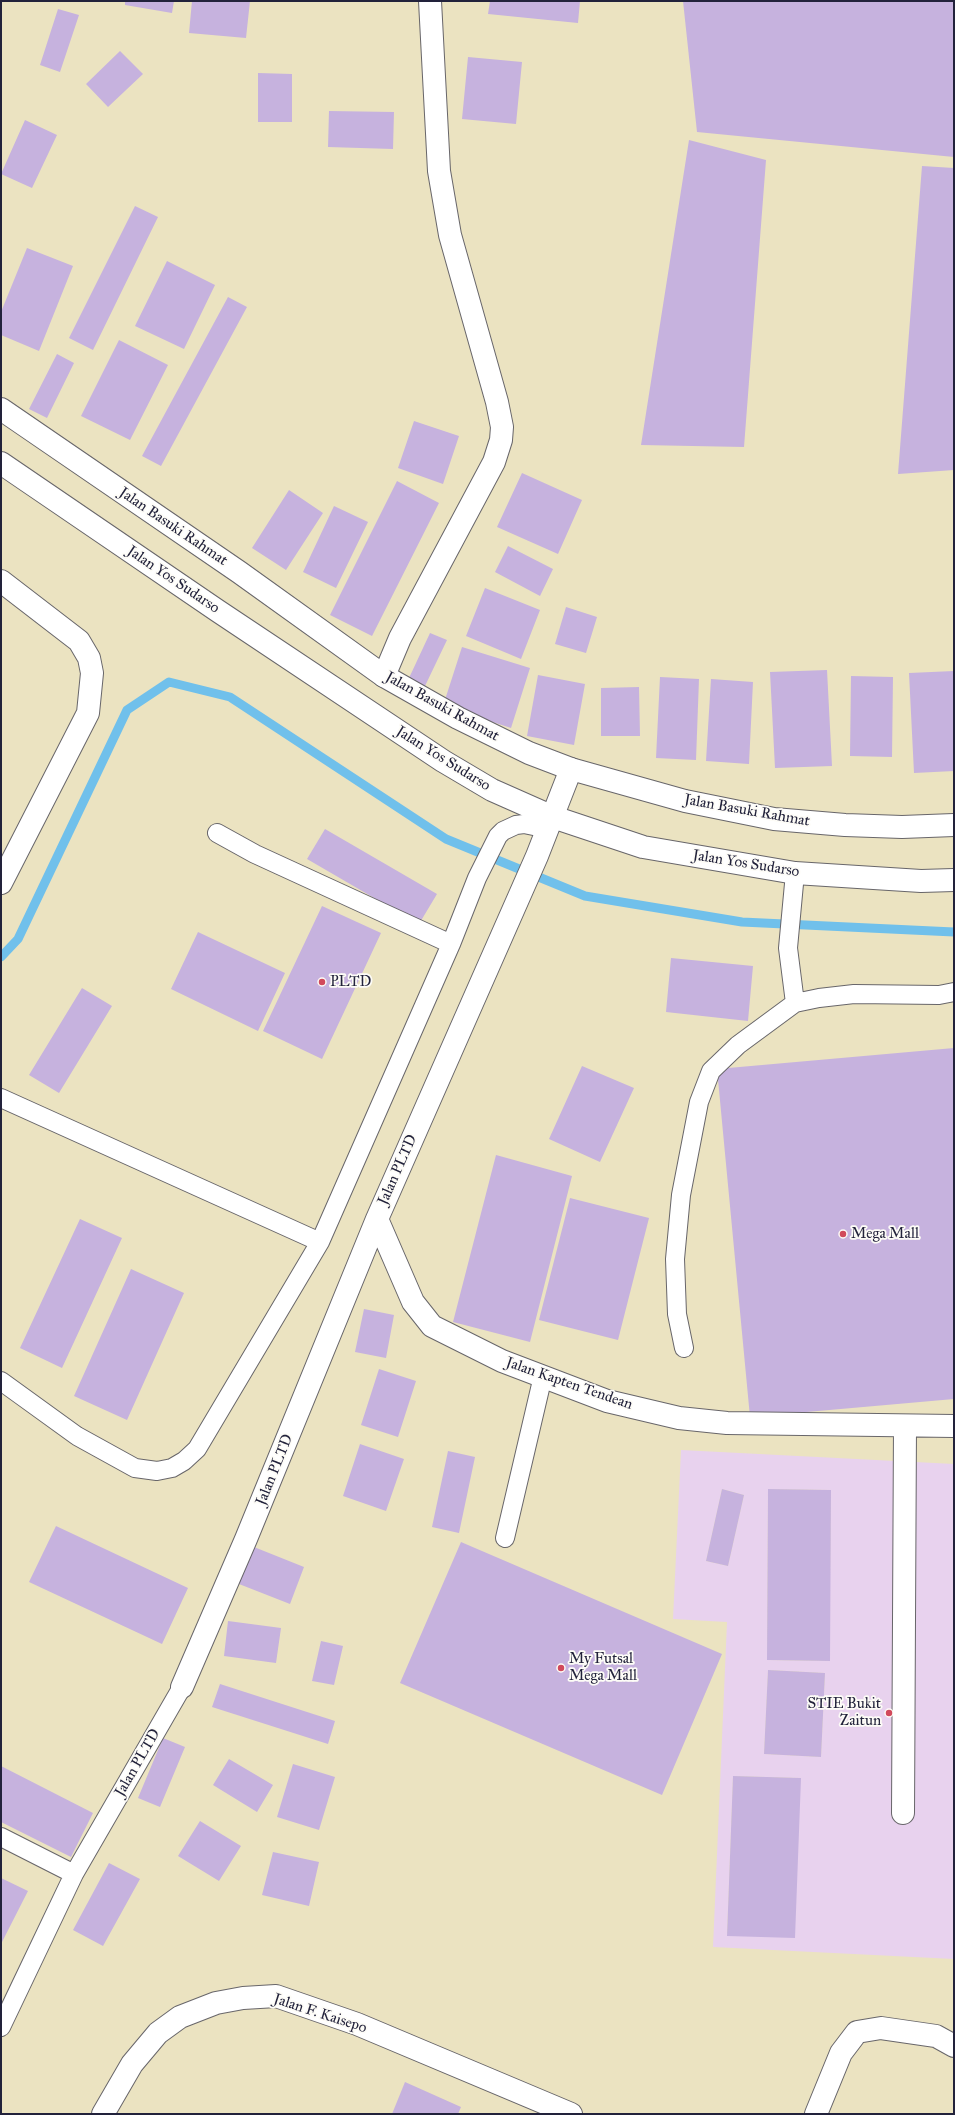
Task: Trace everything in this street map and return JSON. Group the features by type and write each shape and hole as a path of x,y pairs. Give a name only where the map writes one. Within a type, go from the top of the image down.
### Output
{"main road":[{"path":"384,676 400,638 494,462 501,440 502,427 497,402 450,235 439,171 430,1"},
{"name":"Jalan Basuki Rahmat","path":"1,409 239,572 384,676 458,718 529,753 571,769 684,802 774,819 845,825 902,827 954,825"},
{"name":"Jalan Yos Sudarso","path":"1,463 218,611 443,761 550,823 643,847 795,873 921,881 954,880"},
{"path":"1,581 79,642 89,658 92,673 88,713 1,883"},
{"name":"Jalan PLTD","path":"182,1687 249,1532 377,1220 537,856 571,769"},
{"name":"Jalan Kapten Tendean","path":"377,1220 413,1302 432,1326 502,1361 607,1400 679,1418 727,1423 954,1426"},
{"path":"902,1813 905,1426"},
{"name":"Jalan F. Kaisepo","path":"103,2114 132,2064 158,2033 180,2017 216,2003 243,1998 276,1996 358,2024 571,2114"},
{"path":"816,2114 841,2053 858,2032 881,2028 936,2036 954,2046"}],"lane":[{"path":"1,1381 78,1436 135,1468 157,1471 172,1468 184,1461 196,1448 320,1242 451,944 477,878 498,836 503,831 516,824 550,823"},
{"path":"217,833 255,854 451,944"},
{"path":"795,873 790,909 788,948 795,1003"},
{"path":"684,1348 677,1314 675,1259 681,1195 699,1102 710,1070 738,1045 795,1003 819,998 854,994 939,995 954,992"},
{"path":"1,1098 320,1242"},
{"path":"505,1538 543,1376"},
{"name":"Jalan PLTD","path":"1,2027 74,1874 182,1687"},
{"path":"1,1837 74,1874"}],"shaded area":[{"name":"STIE Bukit Zaitun","path":"681,1450 954,1464 954,1959 713,1947 727,1622 673,1619","holes":["722,1489 744,1495 728,1566 706,1561","768,1489 831,1490 829,1661 767,1660","768,1670 825,1673 821,1757 764,1754","733,1776 800,1778 727,1936"]}],"building":[{"path":"125,1 174,1 172,13 125,5"},
{"path":"192,1 250,1 246,38 189,33"},
{"path":"490,1 580,1 578,23 488,14"},
{"path":"683,1 954,1 954,157 697,132"},
{"path":"58,9 79,15 60,72 40,65"},
{"path":"120,51 143,74 108,107 86,84"},
{"path":"468,57 522,62 516,124 462,119"},
{"path":"258,73 292,74 292,122 258,122"},
{"path":"329,111 394,112 393,149 328,147"},
{"path":"25,120 57,135 32,188 1,174"},
{"path":"689,140 766,160 744,447 641,445"},
{"path":"922,166 954,168 954,470 898,474"},
{"path":"135,206 158,217 93,350 69,338"},
{"path":"27,248 73,266 39,351 1,335 1,312"},
{"path":"167,261 215,285 184,349 135,326"},
{"path":"228,297 247,307 161,466 142,456"},
{"path":"119,340 168,365 130,440 81,416"},
{"path":"57,354 74,363 47,418 29,409"},
{"path":"414,421 459,436 443,484 398,468"},
{"path":"522,473 582,500 558,554 497,527"},
{"path":"397,481 439,503 372,636 330,615"},
{"path":"289,490 323,513 286,570 252,548"},
{"path":"334,506 368,522 336,588 303,572"},
{"path":"508,546 553,569 540,596 495,572"},
{"path":"485,588 540,610 521,659 466,636"},
{"path":"566,607 597,617 586,653 555,644"},
{"path":"430,633 447,640 425,686 409,678"},
{"path":"462,647 530,668 511,728 443,706"},
{"path":"827,670 832,766 775,768 770,672"},
{"path":"954,671 954,771 914,773 909,673"},
{"path":"538,675 585,684 574,745 527,736"},
{"path":"851,676 893,677 892,757 850,756"},
{"path":"660,677 699,679 696,760 656,758"},
{"path":"711,679 753,682 749,764 706,761"},
{"path":"639,687 640,736 601,736 601,688"},
{"path":"325,829 437,894 419,924 307,859"},
{"name":"PLTD","path":"322,906 381,933 322,1059 263,1031"},
{"name":"PLTD","path":"198,932 285,973 258,1031 171,989"},
{"path":"671,958 753,966 748,1021 666,1012"},
{"path":"82,988 112,1006 59,1093 29,1075"},
{"name":"Mega Mall","path":"954,1048 954,1399 750,1417 717,1069"},
{"path":"582,1066 634,1088 600,1162 549,1139"},
{"path":"496,1155 572,1176 530,1342 453,1322"},
{"path":"570,1198 649,1218 618,1340 539,1320"},
{"path":"80,1219 122,1238 62,1368 20,1348"},
{"path":"131,1269 184,1293 127,1420 74,1396"},
{"path":"364,1309 394,1315 386,1358 355,1352"},
{"path":"379,1369 416,1381 398,1437 361,1425"},
{"path":"360,1444 404,1459 386,1511 343,1496"},
{"path":"448,1451 475,1457 459,1533 432,1527"},
{"path":"722,1489 744,1495 728,1566 706,1561"},
{"path":"768,1489 831,1490 830,1661 767,1660"},
{"path":"56,1526 188,1588 162,1644 29,1582"},
{"name":"My Futsal Mega Mall","path":"461,1542 722,1654 662,1795 400,1683"},
{"path":"254,1547 304,1567 290,1604 239,1584"},
{"path":"228,1621 281,1628 276,1663 224,1656"},
{"path":"321,1641 343,1646 334,1685 312,1681"},
{"path":"768,1670 825,1673 821,1757 764,1754"},
{"path":"220,1684 335,1721 328,1744 212,1707"},
{"path":"163,1738 185,1747 160,1807 138,1798"},
{"path":"229,1759 273,1785 257,1812 213,1785"},
{"path":"293,1764 335,1777 319,1830 277,1817"},
{"path":"1,1766 93,1813 71,1857 1,1822"},
{"path":"733,1776 801,1778 795,1938 727,1936"},
{"path":"200,1821 241,1846 219,1881 178,1856"},
{"path":"273,1852 319,1862 309,1906 262,1895"},
{"path":"109,1863 140,1879 103,1946 73,1930"},
{"path":"1,1878 28,1891 1,1944"},
{"path":"405,2082 461,2107 458,2114 392,2114"}],"waterway":[{"path":"1,957 18,939 127,710 169,682 230,697 446,839 585,896 742,922 954,932"}],"place":[{"name":"PLTD","path":"322,982"},
{"name":"Mega Mall","path":"843,1234"},
{"name":"My Futsal Mega Mall","path":"561,1668"},
{"name":"STIE Bukit Zaitun","path":"889,1713"}]}
